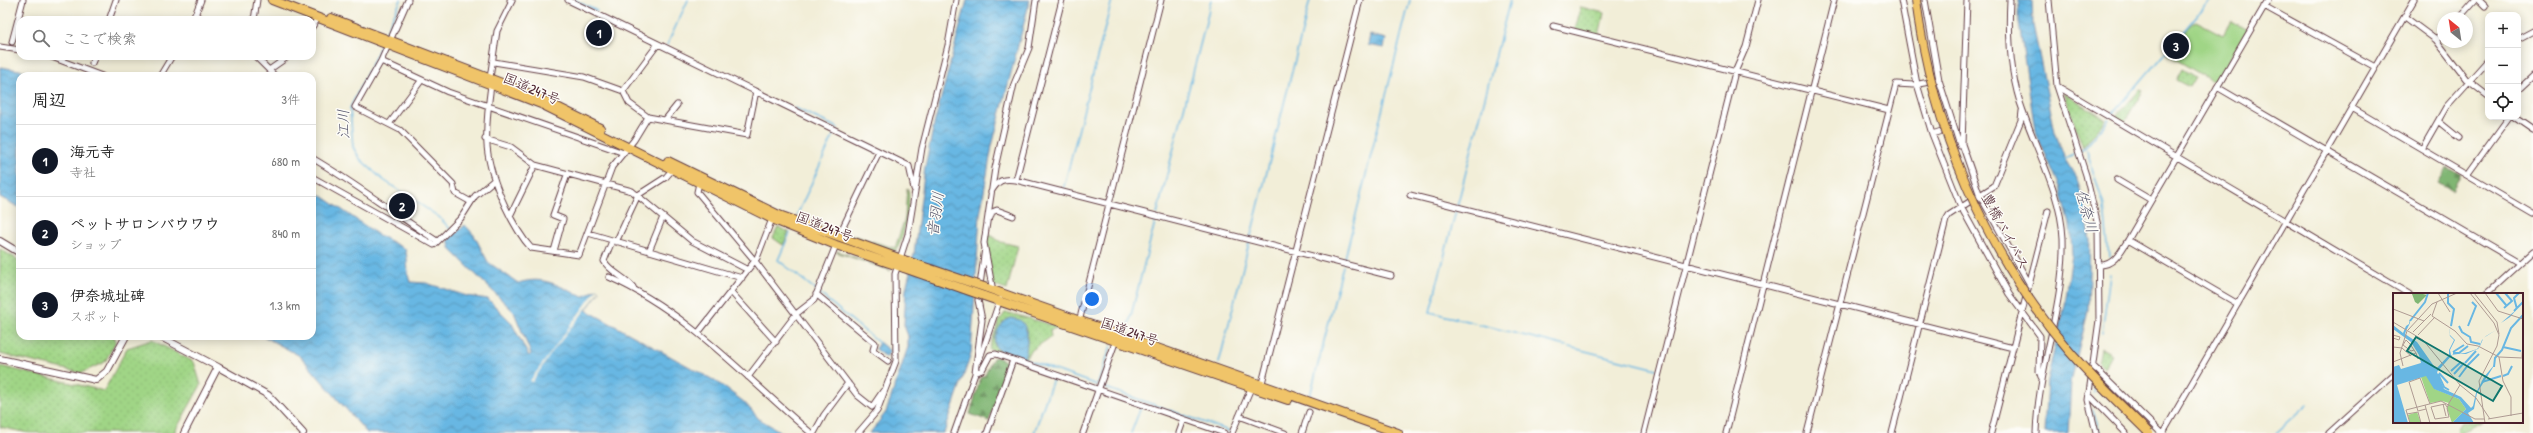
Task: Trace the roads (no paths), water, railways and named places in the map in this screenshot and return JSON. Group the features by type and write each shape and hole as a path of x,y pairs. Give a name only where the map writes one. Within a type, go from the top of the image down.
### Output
{"highway":[{"name":"国道247号","path":"272,0 313,16"},
{"name":"国道247号","path":"286,0 384,41 491,82 541,104 772,219 836,245 902,263 987,291 1001,298 1251,388 1261,388 1398,433"},
{"name":"豊橋バイパス","path":"1916,0 1929,75 1946,134 1959,167 1993,238 2032,302 2069,350 2149,433"},
{"name":"豊橋バイパス","path":"1920,0 1933,75 1950,132 1962,165 1996,237 2035,300 2072,348 2153,433"},
{"name":"国道247号","path":"318,18 384,41"},
{"name":"国道247号","path":"628,148 779,215 902,263"},
{"name":"国道247号","path":"1001,298 1079,322 1385,433"}],"street":[{"path":"19,16 23,0"},
{"path":"110,16 116,0"},
{"path":"198,16 195,14 201,0"},
{"path":"255,16 257,0"},
{"path":"408,0 384,41 380,61 355,107 400,130 453,184 455,194 471,202"},
{"path":"511,0 497,31 485,139 488,161 493,180 510,216 531,248 579,256 612,168 628,148 648,118"},
{"path":"568,0 909,166 914,190"},
{"path":"858,433 872,419 886,391 897,356 897,305 894,288 902,263 922,148 952,26 956,0"},
{"path":"975,374 982,320 978,300 991,192 999,143 1014,84 1029,48 1036,0"},
{"path":"1016,180 1062,0"},
{"path":"1079,322 1160,0"},
{"path":"1261,388 1360,0"},
{"path":"1644,433 1735,72 1746,47 1758,0"},
{"path":"1726,433 1834,0"},
{"path":"1901,0 1917,84 1932,134 1961,207 1999,277 2040,336 2039,371 2041,378"},
{"path":"1925,0 1939,80 1953,128 1979,188 1980,196 2029,284"},
{"path":"1966,159 1962,138 1967,0"},
{"path":"2010,0 2012,60 2022,110 2050,180 2063,238 2060,293 2041,378 2036,433"},
{"path":"2049,0 2056,86 2093,198 2098,226 2099,320 2088,394 2090,410 2096,433"},
{"path":"2099,266 2105,266 2113,261 2128,240 2268,0"},
{"path":"2092,365 2162,433 2414,0"},
{"path":"2464,12 2475,0"},
{"path":"2479,0 2485,6"},
{"path":"2264,6 2375,68"},
{"path":"2405,17 2436,40 2468,82 2485,94"},
{"path":"1553,26 1889,110"},
{"path":"12,42 16,27"},
{"path":"2521,37 2533,30"},
{"path":"623,92 658,44"},
{"path":"0,47 16,49"},
{"path":"60,60 91,72"},
{"path":"162,72 170,60"},
{"path":"259,60 270,70 284,60"},
{"path":"380,61 421,81 489,106 628,148"},
{"path":"494,62 584,77 623,92 629,103 648,118 747,135 756,91"},
{"path":"2422,149 2446,107 2485,63"},
{"path":"2521,87 2533,76"},
{"path":"1807,433 1896,84 1917,84 1939,80"},
{"path":"389,124 421,81"},
{"path":"2056,86 2406,293"},
{"path":"2217,87 2519,263"},
{"path":"665,120 677,105"},
{"path":"2352,108 2533,214"},
{"path":"1892,433 1946,220 1949,215 1994,186 2000,176 2022,120 2022,110"},
{"path":"2466,175 2507,120"},
{"path":"2518,120 2533,130"},
{"path":"2438,121 2458,138"},
{"path":"1932,134 1953,128"},
{"path":"485,139 511,147 535,165 567,175 625,188 638,195 692,241 748,270"},
{"path":"842,229 879,152"},
{"path":"316,160 344,176 366,194 437,241"},
{"path":"510,216 535,165"},
{"path":"635,290 627,279 609,268 604,261 638,195 666,177 672,170"},
{"path":"554,251 562,219 553,214 567,175"},
{"path":"991,192 996,183 1005,178 1016,180 1297,250 1390,276"},
{"path":"316,179 434,245 461,218 471,202 493,180"},
{"path":"2117,180 2151,200"},
{"path":"699,183 697,192 756,261 848,383 870,407 886,391"},
{"path":"1410,195 2012,348"},
{"path":"987,222 994,211 1014,216"},
{"path":"1991,433 2048,211"},
{"path":"649,252 663,217"},
{"path":"698,333 756,261 772,219"},
{"path":"588,233 742,278"},
{"path":"2128,240 2238,304"},
{"path":"0,241 16,251"},
{"path":"748,377 796,314 814,300 836,245"},
{"path":"985,248 991,280 987,291"},
{"path":"2487,293 2533,251"},
{"path":"609,277 635,290 698,333 811,433"},
{"path":"731,292 776,342"},
{"path":"817,293 870,338 875,344 873,350 888,361"},
{"path":"954,433 1001,298"},
{"path":"0,359 96,380 108,371 124,340"},
{"path":"167,340 268,395 303,433"},
{"path":"1083,433 1116,340"},
{"path":"975,374 982,370 991,354 1013,360 1224,433"},
{"path":"987,433 1013,360"},
{"path":"184,433 218,367"},
{"path":"2329,433 2393,375"},
{"path":"814,433 824,415 848,383"},
{"path":"1232,433 1251,388"},
{"path":"2088,394 2126,433"},
{"path":"1302,433 1309,412"},
{"path":"1239,416 1285,433"},
{"path":"1179,433 1184,419"}],"water":[{"name":"音羽川","path":"967,0 1030,0 992,146 980,215 971,354 944,433 870,433 886,412 908,347 908,336 904,325 906,289 914,254 925,167 934,124"},
{"path":"2019,0 2032,0 2033,25 2055,132 2066,161 2077,179 2086,211 2090,240 2088,311 2071,382 2068,433 2044,433 2047,380 2065,305 2072,254 2070,225 2060,187 2035,131 2018,16"},
{"path":"1370,35 1386,39 1384,48 1368,45"},
{"path":"0,67 32,72 16,72 16,206 0,197"},
{"path":"316,192 377,234 405,249 410,282 426,283 467,296 488,299 511,322 529,356 531,354 514,312 451,250 448,240 465,225 474,235 488,262 518,283 536,280 544,281 583,297 597,289 600,291 586,310 717,382 744,402 759,419 783,433 367,433 300,356 270,340 316,340"},
{"path":"1011,318 1020,320 1026,329 1027,339 1024,359 1017,354 1005,352 995,346 995,336 997,331 1007,319"},
{"path":"879,342 890,351 886,358 875,349"}],"waterway":[{"name":"江川","path":"385,34 401,0"},
{"path":"574,0 597,11"},
{"path":"667,45 688,0"},
{"path":"1063,190 1112,0"},
{"path":"1209,7 1211,0"},
{"path":"1219,363 1310,0"},
{"path":"1344,262 1410,0"},
{"path":"1475,323 1430,312 1510,0"},
{"path":"2111,116 2210,0"},
{"path":"1157,214 1209,10"},
{"name":"江川","path":"381,45 350,108 353,147 360,159 382,179 439,217 455,234"},
{"path":"795,108 838,128"},
{"path":"2063,159 2084,149 2109,119"},
{"path":"797,215 835,132"},
{"name":"佐奈川","path":"2087,151 2104,206 2109,257"},
{"path":"1127,331 1156,218"},
{"path":"790,233 778,260 816,290"},
{"path":"1310,396 1343,266"},
{"path":"2102,333 2110,274"},
{"path":"819,293 879,343"},
{"path":"1478,324 1566,346"},
{"path":"1024,359 1097,385 1111,346"},
{"path":"1569,347 1657,369"},
{"path":"1034,433 1054,376"},
{"path":"2093,393 2094,386"},
{"path":"1103,387 1229,431"},
{"path":"2276,433 2308,404"},
{"path":"1131,433 1141,407"},
{"path":"2093,410 2100,433"}],"place":[{"name":"海元寺","path":"599,33"},
{"name":"伊奈城址碑","path":"2176,46"},
{"name":"ペットサロンバウワウ","path":"402,206"}]}
